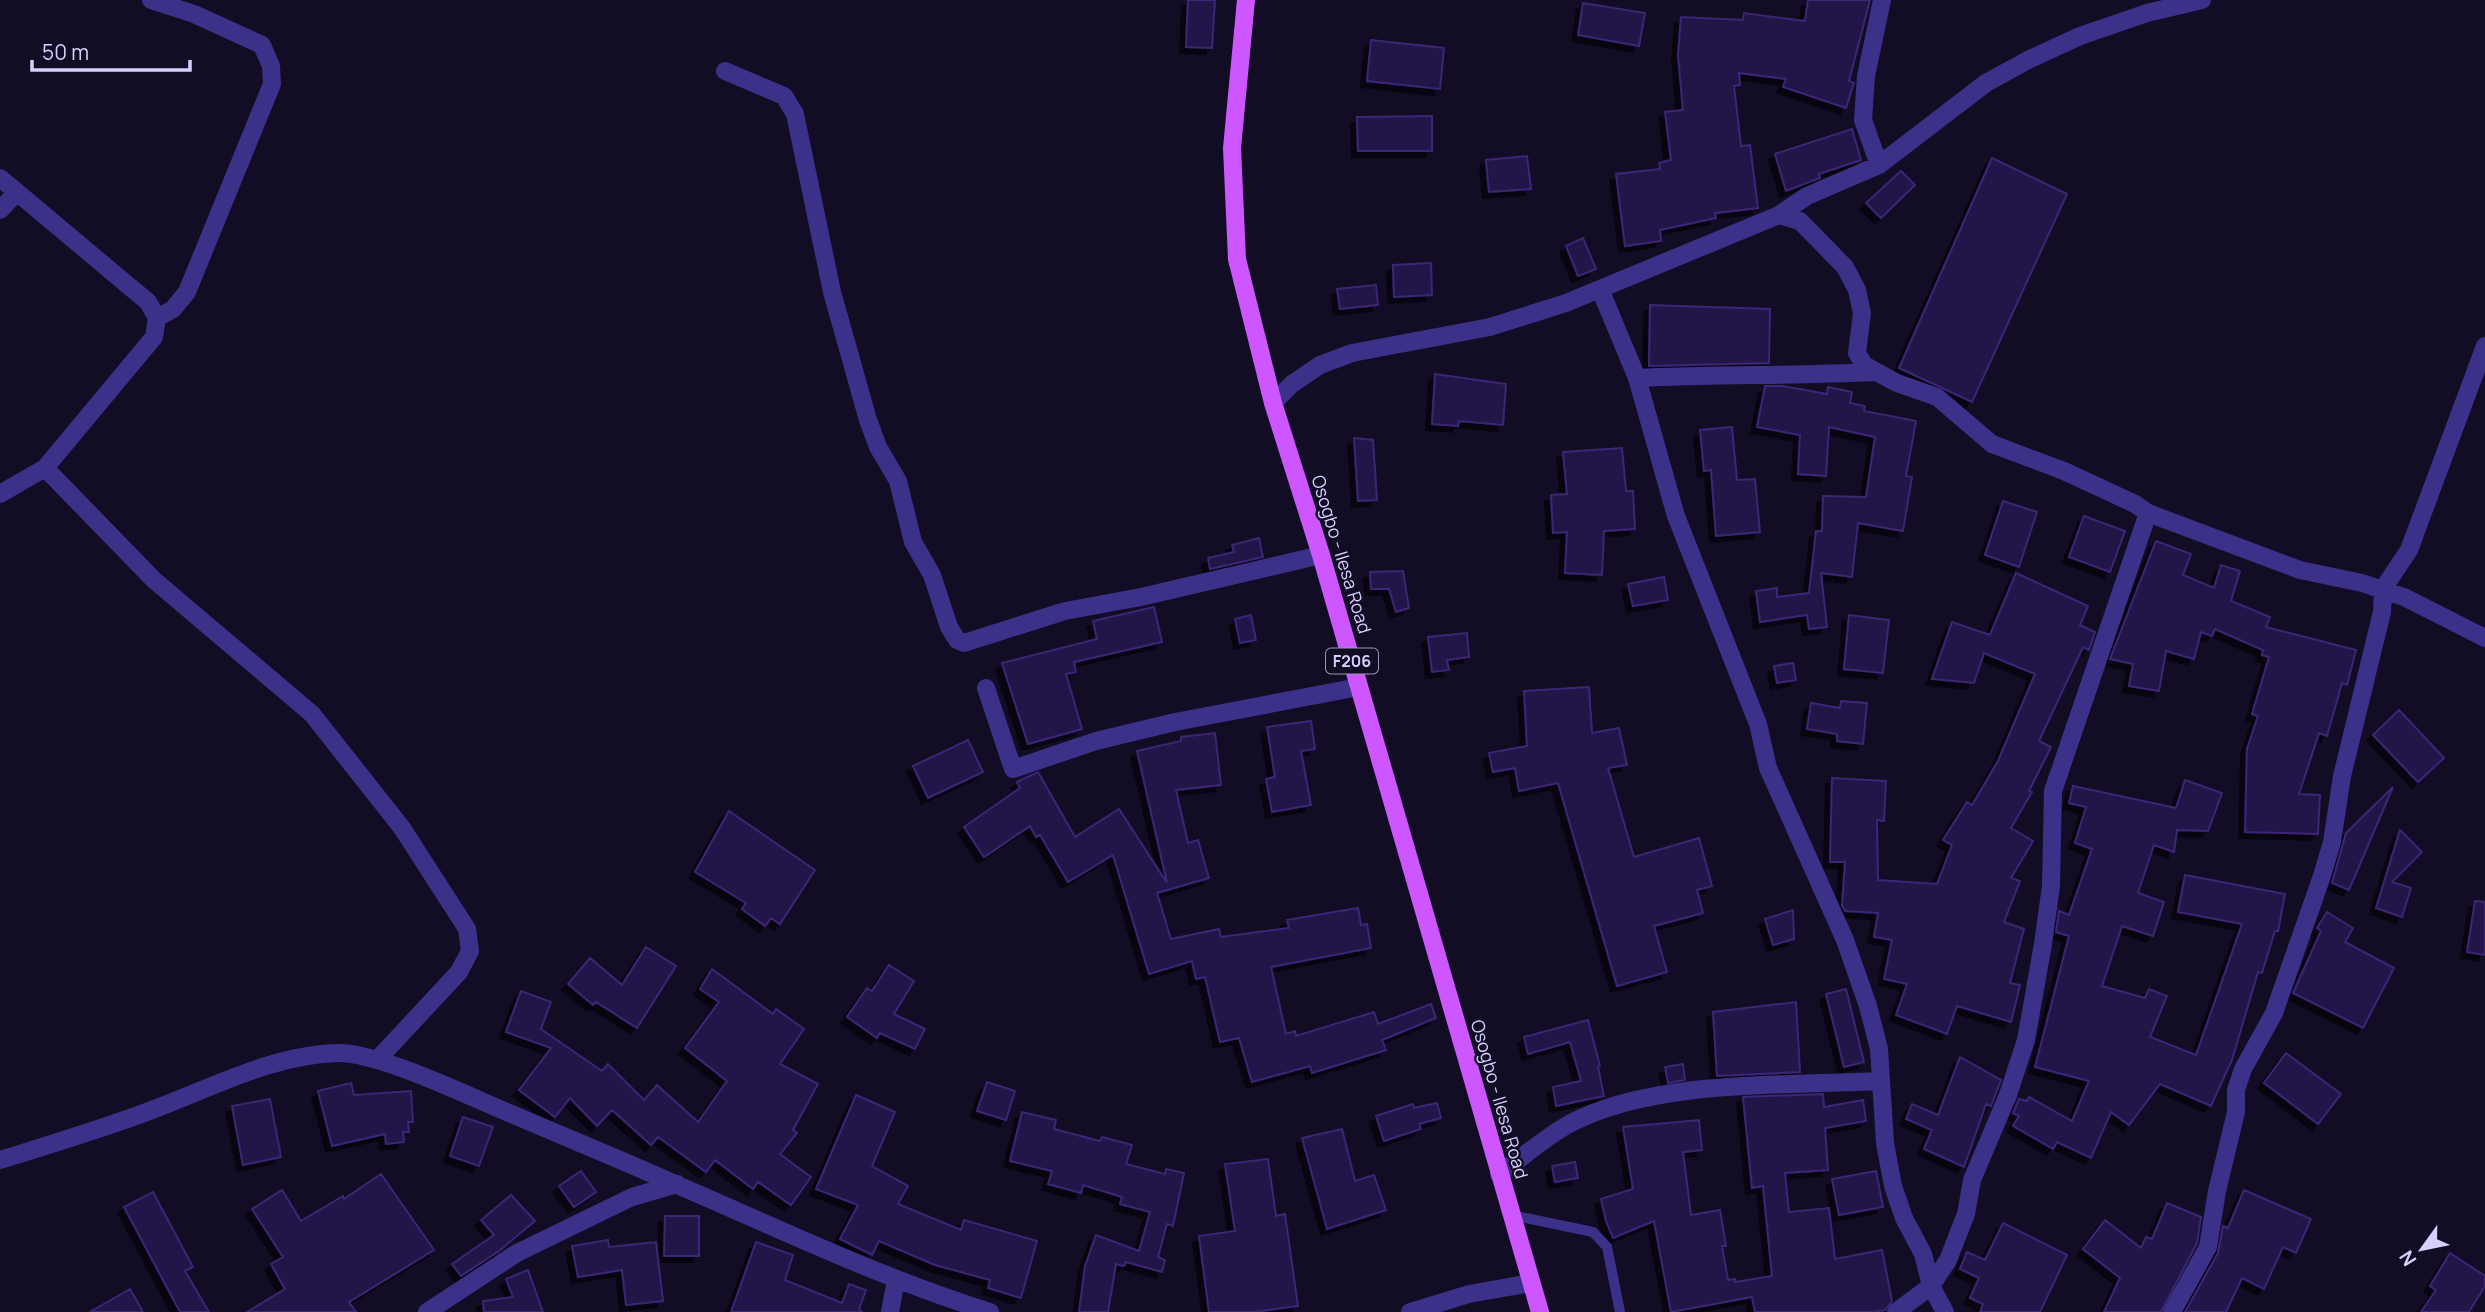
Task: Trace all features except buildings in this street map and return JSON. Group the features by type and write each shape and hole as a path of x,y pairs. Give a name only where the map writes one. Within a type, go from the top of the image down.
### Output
{"main road":[{"name":"Osogbo - Ilesa Road","path":"1246,0 1232,148 1237,259 1273,403 1360,687 1540,1312"}],"street":[{"path":"151,0 194,14 262,45 271,66 272,84 187,292 173,309 157,318"},
{"path":"1879,165 1863,120 1866,76 1882,0"},
{"path":"1273,403 1292,384 1320,365 1352,353 1490,327 1600,289 1779,215 1807,196 1879,165 1986,83 2147,6 2202,0"},
{"path":"725,71 784,96 796,114 832,292 868,420 878,447 898,481 914,541 932,575 949,627 957,640 964,643 1065,611 1141,597 1321,555"},
{"path":"0,178 148,302 157,318 154,337 45,468 0,494"},
{"path":"0,210 17,192"},
{"path":"1779,215 1800,221 1845,267 1857,290 1861,313 1859,359 1874,372 1937,397 1992,444 2064,471 2136,503 2148,513 2300,570 2383,589 2432,609 2485,638"},
{"path":"1600,289 1637,378 1676,516 1758,724 1768,768 1844,940 1864,995 1879,1049 1892,1186 1903,1219 1923,1254 1931,1286 1945,1312"},
{"path":"2172,1312 2208,1247 2217,1191 2236,1112 2236,1090 2243,1069 2259,1045 2283,992 2325,864 2342,776 2382,612 2383,589 2409,550 2485,346"},
{"path":"1637,378 1726,373 1794,376 1874,372"},
{"path":"45,468 154,580 312,714 402,828 467,929 470,951 459,972 377,1060"},
{"path":"1896,1312 1931,1286 1948,1260 1966,1214 1972,1180 2008,1095 2026,1040 2051,886 2053,792 2148,513"},
{"path":"986,688 1013,769 1096,741 1175,722 1360,687"},
{"path":"0,1160 115,1124 242,1074 318,1054 342,1053 377,1060 677,1184 781,1233 896,1280 990,1312"},
{"path":"1499,1174 1568,1125 1605,1108 1656,1094 1880,1081"},
{"path":"427,1312 517,1253 632,1197 677,1184"},
{"path":"1923,1254 1948,1260"},
{"path":"890,1312 896,1280"},
{"path":"1410,1312 1469,1294 1531,1283"}],"lane":[{"path":"1511,1215 1593,1232 1607,1247 1620,1312"}]}
